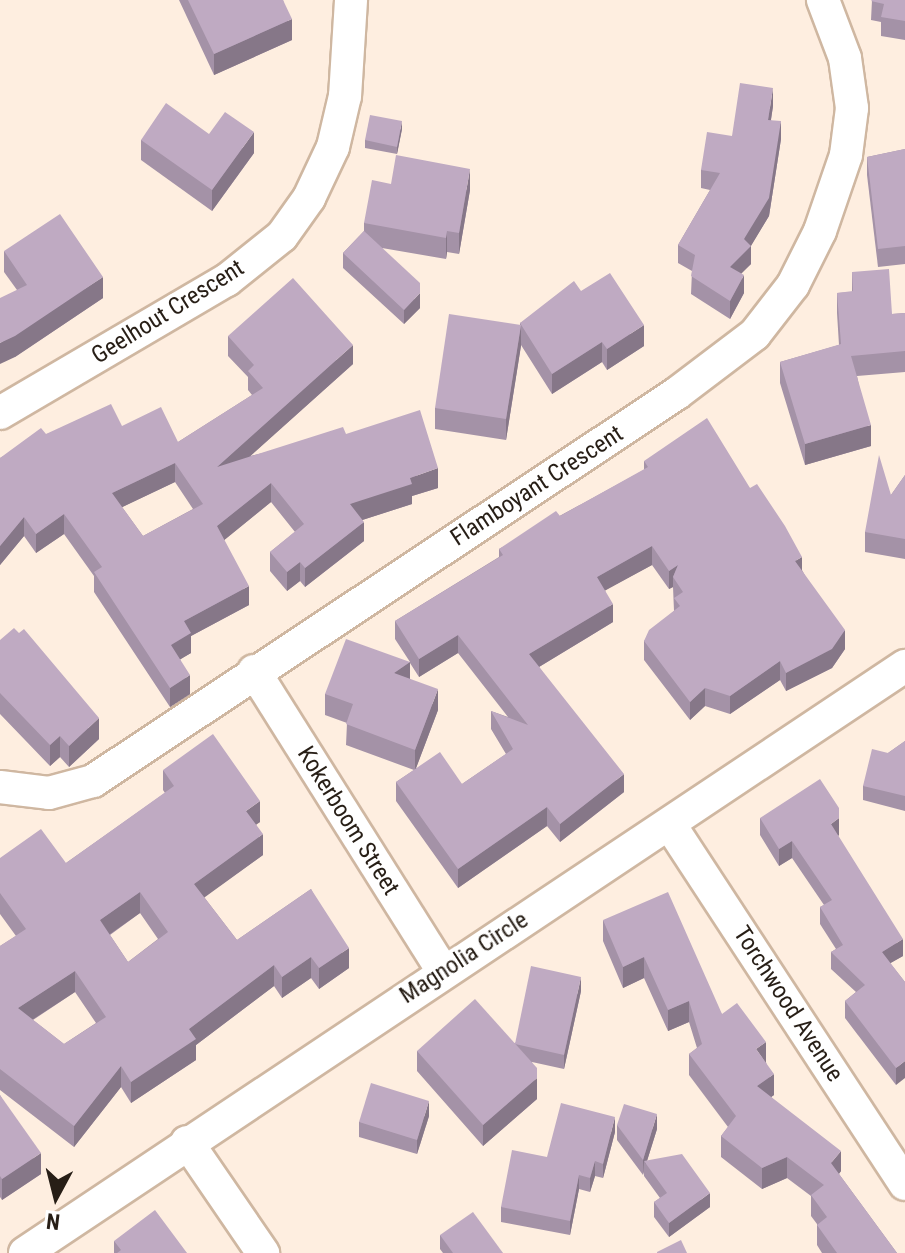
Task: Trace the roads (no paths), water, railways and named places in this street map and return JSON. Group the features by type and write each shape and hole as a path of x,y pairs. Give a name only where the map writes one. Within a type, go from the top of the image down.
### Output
{"street":[{"name":"Geelhout Crescent","path":"0,413 227,280 282,236 309,198 333,147 345,96 351,0"},
{"name":"Flamboyant Crescent","path":"0,787 49,793 93,781 254,671 676,394 755,334 793,285 820,231 846,155 852,108 845,58 823,0"},
{"name":"Magnolia Circle","path":"25,1253 443,971 670,825 905,666"},
{"name":"Kokerboom Street","path":"254,671 443,971"},
{"name":"Torchwood Avenue","path":"670,825 896,1152 905,1184"},
{"path":"187,1142 263,1253"}]}
